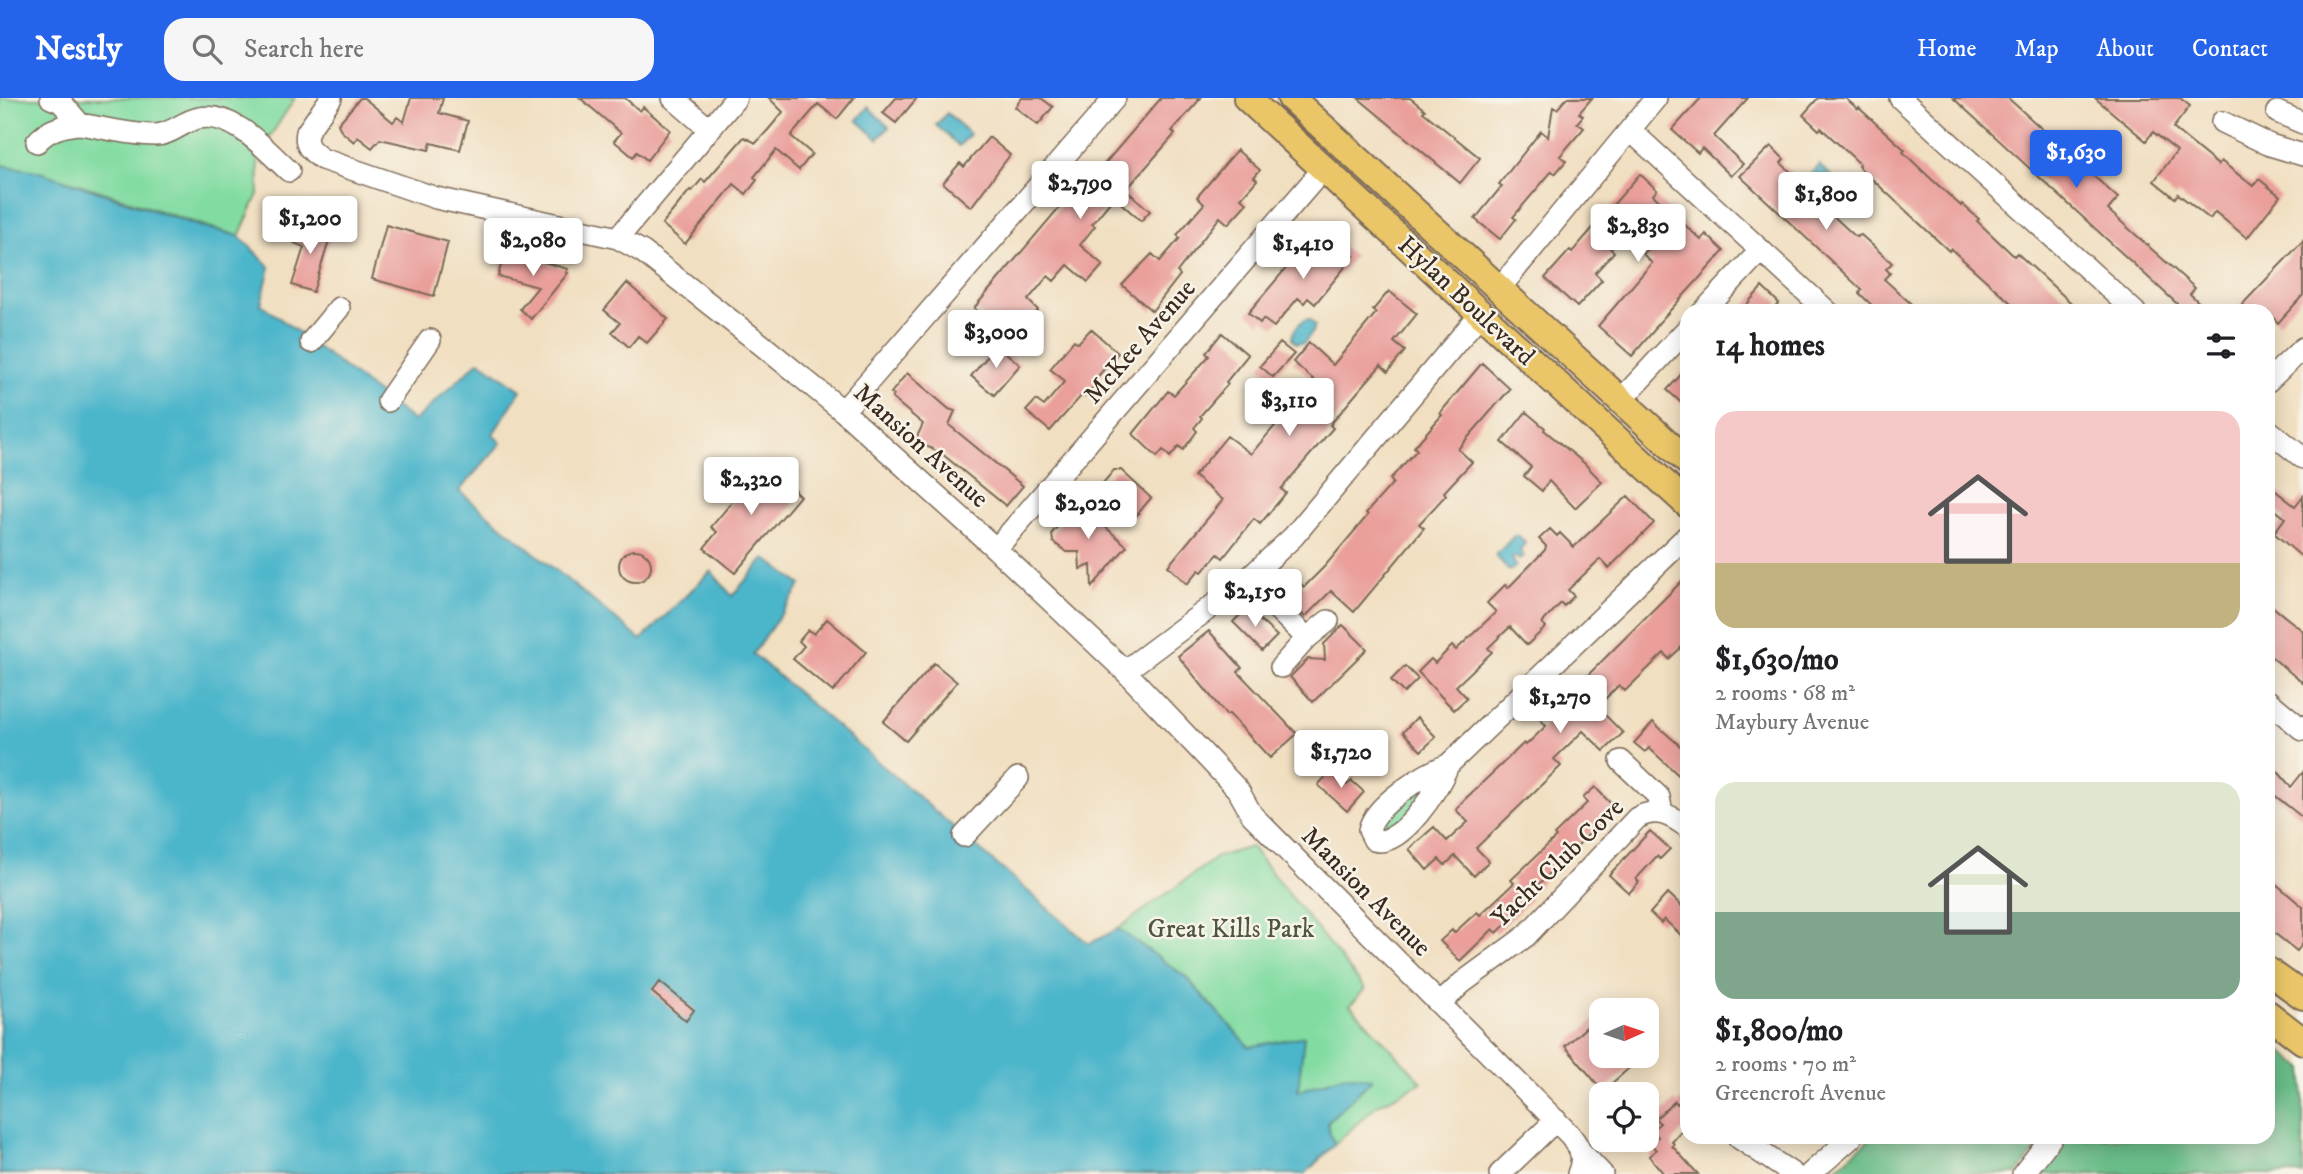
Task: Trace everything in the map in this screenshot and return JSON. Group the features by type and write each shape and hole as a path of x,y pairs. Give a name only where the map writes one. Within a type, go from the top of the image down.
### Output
{"main road":[{"name":"Hylan Boulevard","path":"1247,98 1680,498"},
{"name":"Hylan Boulevard","path":"1292,98 1680,455"},
{"path":"2275,976 2303,996"},
{"path":"2275,1019 2303,1041"}],"street":[{"path":"51,98 61,102 80,124"},
{"name":"Mansion Avenue","path":"331,98 307,132 306,144 310,150 328,162 436,198 618,238 643,252 682,281 842,411 996,549 1125,671 1238,790 1252,815 1570,1136 1602,1174"},
{"path":"673,98 709,129"},
{"path":"618,238 736,98"},
{"path":"842,411 1115,98"},
{"path":"1499,289 1656,98"},
{"path":"1900,98 2126,304"},
{"path":"2277,112 2303,123"},
{"path":"37,142 42,135 56,128 80,124 156,135 170,132 198,118 215,117 233,124 255,140 289,171"},
{"path":"2222,122 2270,145 2303,156"},
{"path":"1630,130 1819,304"},
{"name":"McKee Avenue","path":"996,549 1324,168"},
{"path":"1710,304 1761,250"},
{"path":"311,342 339,308"},
{"path":"1125,671 1247,580 1293,537 1481,313"},
{"path":"1620,401 1680,337"},
{"path":"388,401 430,340"},
{"path":"2275,374 2303,348"},
{"path":"2275,436 2303,458"},
{"path":"1448,765 1680,543"},
{"path":"1247,580 1307,638"},
{"path":"1281,667 1307,638 1328,621"},
{"path":"2275,707 2303,730"},
{"path":"1621,761 1659,797 1662,813"},
{"path":"964,836 1018,778"},
{"name":"Yacht Club Cove","path":"1440,1004 1462,983 1526,936 1637,818 1650,813 1662,813 1680,822"},
{"path":"1500,1174 1570,1136 1583,1162 1578,1174"},
{"path":"1748,1144 1794,1174"},
{"path":"1810,1174 1844,1144"},
{"path":"2022,1174 2046,1144"}],"green space":[{"path":"0,98 295,98 258,155 259,192 239,236 61,179 0,165"},
{"path":"1437,774 1403,825 1381,831 1378,825"},
{"name":"Great Kills Park","path":"1251,847 1365,989 1350,1005 1422,1082 1376,1106 1335,1144 1330,1135 1328,1121 1372,1079 1346,1075 1298,1091 1249,1047 1186,977 1118,929 1217,857"},
{"path":"2275,1046 2303,1068 2303,1174 2031,1174 2054,1144 2275,1144"},
{"path":"1864,1144 2040,1144 2017,1174 1829,1174"}],"water":[{"path":"868,107 889,127 878,139 857,120"},
{"path":"947,113 970,134 959,146 936,125"},
{"path":"0,165 37,171 200,226 239,236 270,267 261,304 414,421 479,361 521,390 493,434 501,443 459,491 641,640 711,571 732,596 765,558 801,585 753,654 1089,944 1118,929 1186,977 1249,1047 1304,1036 1298,1091 1346,1075 1373,1079 1328,1121 1330,1135 1335,1144 1305,1174 0,1174"},
{"path":"1819,165 1838,182 1829,192 1810,175"},
{"path":"1309,319 1315,325 1313,331 1304,343 1296,343 1292,338 1295,329"},
{"path":"1514,536 1518,536 1525,543 1520,551 1524,556 1519,560 1515,556 1512,558 1516,566 1508,570 1496,555"}],"building":[{"path":"360,98 364,98 393,122 397,117 404,122 411,98 443,98 439,113 468,121 460,150 431,143 429,150 380,139 372,148 358,137 354,142 341,131 338,124"},
{"path":"580,98 625,98 640,111 643,107 670,130 647,160 637,152 633,157 614,141 621,133"},
{"path":"769,98 854,98 837,119 818,104 791,136 812,154 799,170 776,150 754,177 757,180 746,194 734,184 685,244 662,224 690,190 702,179 705,182 744,137 756,143 768,130 783,112"},
{"path":"896,98 917,98 896,123 883,113"},
{"path":"1022,98 1041,98 1053,107 1038,125 1015,107"},
{"path":"1161,98 1201,98 1172,131 1175,134 1126,190 1150,211 1141,221 1114,197 1092,224 1095,226 1080,245 1103,265 1088,282 1068,265 1054,281 1048,276 1028,300 1038,310 1010,343 974,308 1090,171 1095,175"},
{"path":"1358,98 1410,98 1425,110 1423,112 1480,158 1460,183"},
{"path":"1567,98 1592,98 1579,113 1583,116 1577,123 1584,128 1560,156 1566,161 1555,174 1552,171 1513,217 1516,219 1500,239 1475,219 1541,131 1548,137 1553,107 1557,109"},
{"path":"1701,98 1748,98 1714,136 1743,164 1731,176 1702,148 1698,153 1672,130"},
{"path":"1818,98 1845,98 1905,150 1903,152 1961,206 1962,204 1979,219 1977,221 2014,256 2017,253 2072,304 2012,304 1951,249 1949,251 1858,166 1860,164 1803,115"},
{"path":"1953,98 2008,98 2118,198 2108,210 2195,288 2190,294 2201,304 2177,304"},
{"path":"2095,98 2180,98 2190,106 2173,128 2218,165 2221,161 2253,186 2259,179 2280,196 2247,238 2215,212 2210,219 2178,194 2175,198 2154,181 2177,151 2153,132 2146,141"},
{"path":"989,137 1010,155 971,207 943,183 960,163 964,167"},
{"path":"1771,146 1784,159 1781,163 1832,211 1830,213 1856,237 1861,235 1892,263 1886,269 1890,273 1884,279 1911,304 1871,304 1859,293 1862,290 1740,176"},
{"path":"1237,150 1260,170 1254,177 1257,180 1241,198 1247,203 1228,224 1220,217 1177,272 1180,275 1152,311 1122,285 1152,254 1160,261 1180,238 1177,235 1204,204 1197,197"},
{"path":"1640,174 1657,190 1653,195 1701,240 1706,234 1724,251 1632,356 1598,326 1652,263 1643,254 1650,247 1628,227 1609,247 1614,252 1595,273 1602,280 1577,307 1545,278 1570,250 1572,252"},
{"path":"300,224 331,234 313,292 292,285 304,247 294,243"},
{"path":"386,225 448,242 434,296 372,279"},
{"path":"1327,233 1354,256 1315,304 1308,298 1304,303 1298,298 1274,327 1263,319 1260,323 1248,313 1294,259 1300,265"},
{"path":"2303,241 2303,295 2278,323 2275,320 2275,304 2243,304"},
{"path":"505,251 568,269 568,273 531,319 520,309 538,287 498,276"},
{"path":"627,283 668,319 647,343 638,336 629,347 612,332 620,323 604,310"},
{"path":"1762,287 1779,303 1778,304 1747,304"},
{"path":"1389,291 1417,314 1394,342 1405,351 1388,372 1381,365 1330,425 1333,428 1281,489 1286,493 1260,524 1254,519 1223,558 1218,554 1187,584 1168,566 1223,500 1194,476 1227,436 1251,454 1314,380 1293,362 1309,343 1333,365 1376,313 1373,310"},
{"path":"1091,329 1118,353 1093,382 1096,384 1085,397 1082,395 1050,431 1026,411 1036,400 1044,406 1065,381 1050,369 1074,340 1078,343"},
{"path":"1222,333 1248,355 1226,382 1228,384 1200,416 1202,418 1194,428 1197,431 1183,450 1179,446 1170,457 1163,450 1157,457 1133,434 1168,391 1174,395 1209,356 1206,353"},
{"path":"1280,343 1294,354 1273,377 1260,366"},
{"path":"997,345 1020,365 994,395 971,376"},
{"path":"1482,363 1510,389 1458,449 1472,462 1444,492 1446,495 1419,524 1424,528 1354,612 1331,591 1305,617 1276,587 1291,573 1304,587 1325,566 1393,483 1390,479 1417,450 1414,447"},
{"path":"907,373 949,409 955,411 949,425 1023,486 1006,506 941,453 915,441 923,424 892,398 894,395 891,393"},
{"path":"1680,376 1680,402 1667,390"},
{"path":"1526,412 1602,482 1575,508 1549,481 1542,491 1524,476 1531,467 1502,442"},
{"path":"763,465 771,472 774,468 794,485 795,492 800,496 735,573 704,548 717,532 711,527"},
{"path":"1114,470 1121,470 1151,498 1135,517 1115,500 1105,512 1103,483"},
{"path":"2275,490 2295,506 2303,496 2303,558 2275,534 2285,518 2275,510"},
{"path":"1628,496 1654,523 1609,568 1600,559 1568,590 1574,596 1564,606 1561,603 1542,623 1546,627 1527,645 1510,627 1488,648 1492,652 1456,686 1467,698 1454,710 1418,672 1431,659 1435,663 1452,646 1456,650 1496,612 1487,603 1505,585 1508,588 1545,550 1546,546 1539,539 1550,529 1557,536 1560,533 1574,547"},
{"path":"1078,503 1127,546 1092,587 1091,565 1080,569 1079,552 1067,552 1053,542 1052,533"},
{"path":"635,550 647,554 651,566 647,578 635,582 623,578 619,566 623,554"},
{"path":"1680,583 1680,649 1669,659 1664,653 1625,691 1619,685 1597,707 1623,733 1604,751 1583,731 1554,759 1561,766 1476,848 1489,861 1474,876 1455,856 1445,865 1439,859 1427,870 1409,849 1434,827 1447,841 1468,822 1456,810 1462,802 1524,743 1526,745 1546,726 1540,719 1563,697 1564,699"},
{"path":"1247,608 1277,636 1262,651 1233,622"},
{"path":"2275,609 2303,631 2303,683 2275,660"},
{"path":"827,619 866,652 833,692 793,659 804,646 799,641 808,630 814,634"},
{"path":"1343,625 1367,649 1313,702 1290,677 1308,659 1325,660 1324,644"},
{"path":"1209,631 1242,668 1238,672 1297,734 1270,758 1229,714 1226,715 1178,656"},
{"path":"934,663 957,682 906,741 883,722"},
{"path":"1405,666 1418,679 1404,693 1391,680"},
{"path":"1417,717 1436,737 1421,751 1403,732"},
{"path":"1653,722 1680,746 1680,777 1649,748 1645,752 1634,743"},
{"path":"2275,768 2291,787 2303,772 2303,818 2275,796"},
{"path":"1331,771 1347,785 1352,781 1364,792 1347,811 1318,785"},
{"path":"1595,787 1615,808 1527,896 1530,900 1497,933 1493,929 1460,961 1440,941 1452,930 1454,933 1477,912 1480,915 1514,883 1511,880 1587,803 1583,798"},
{"path":"1650,831 1670,849 1660,859 1657,856 1636,879 1639,882 1629,893 1609,875"},
{"path":"2275,883 2303,907 2303,943 2297,951 2275,934"},
{"path":"1668,893 1680,904 1680,934 1664,919 1661,923 1650,913"},
{"path":"660,982 694,1010 686,1021 652,992"},
{"path":"1589,1025 1589,1068 1629,1068 1613,1082 1595,1082 1565,1046"},
{"path":"1675,1101 1677,1104 1680,1101 1680,1133 1672,1146 1698,1174 1664,1174 1649,1156 1659,1152 1659,1115"}]}
